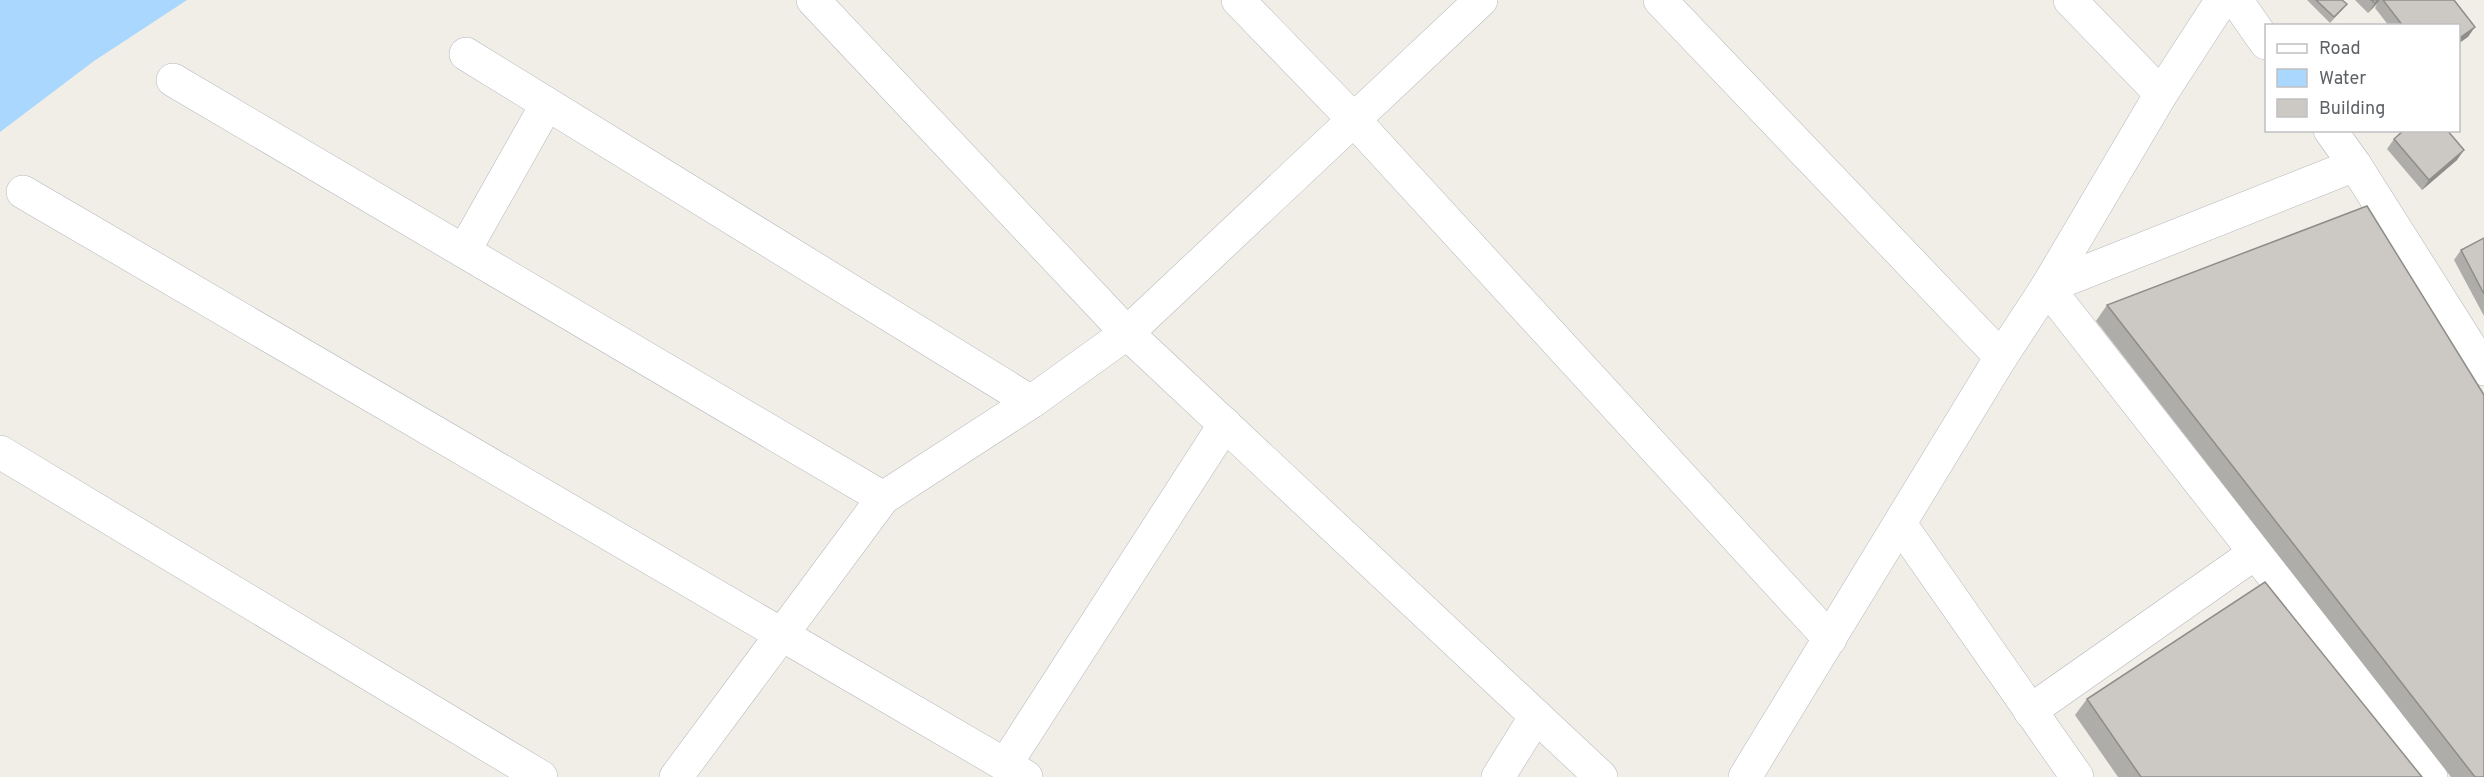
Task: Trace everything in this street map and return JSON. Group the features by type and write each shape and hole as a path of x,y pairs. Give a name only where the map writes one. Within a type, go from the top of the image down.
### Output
{"street":[{"path":"813,0 1127,333 1601,777"},
{"path":"1238,0 1354,120 1830,639"},
{"path":"676,777 883,498 1031,402 1127,333 1481,0"},
{"path":"1660,0 2001,357"},
{"path":"2070,0 2161,94"},
{"path":"1745,777 2001,357 2048,287 2161,94 2222,0"},
{"path":"2236,0 2265,42"},
{"path":"466,54 1031,402"},
{"path":"173,80 883,498"},
{"path":"464,251 547,104"},
{"path":"2331,132 2355,165 2484,369"},
{"path":"2048,287 2355,165"},
{"path":"23,192 1016,771 1224,424"},
{"path":"2048,287 2431,777"},
{"path":"0,452 541,777"},
{"path":"1900,524 2077,777"},
{"path":"2030,711 2255,553"},
{"path":"1498,777 1536,716"}],"water":[{"path":"0,0 187,0 94,61 0,132"}],"building":[{"path":"2316,0 2342,0 2347,4 2334,17"},
{"path":"2383,0 2454,0 2475,27 2460,38 2460,24 2401,24"},
{"path":"2402,132 2449,132 2464,150 2429,180 2394,139"},
{"path":"2367,206 2484,395 2484,777 2475,777 2107,305"},
{"path":"2484,238 2484,294 2461,250"},
{"path":"2265,582 2422,777 2141,777 2087,699"}]}
